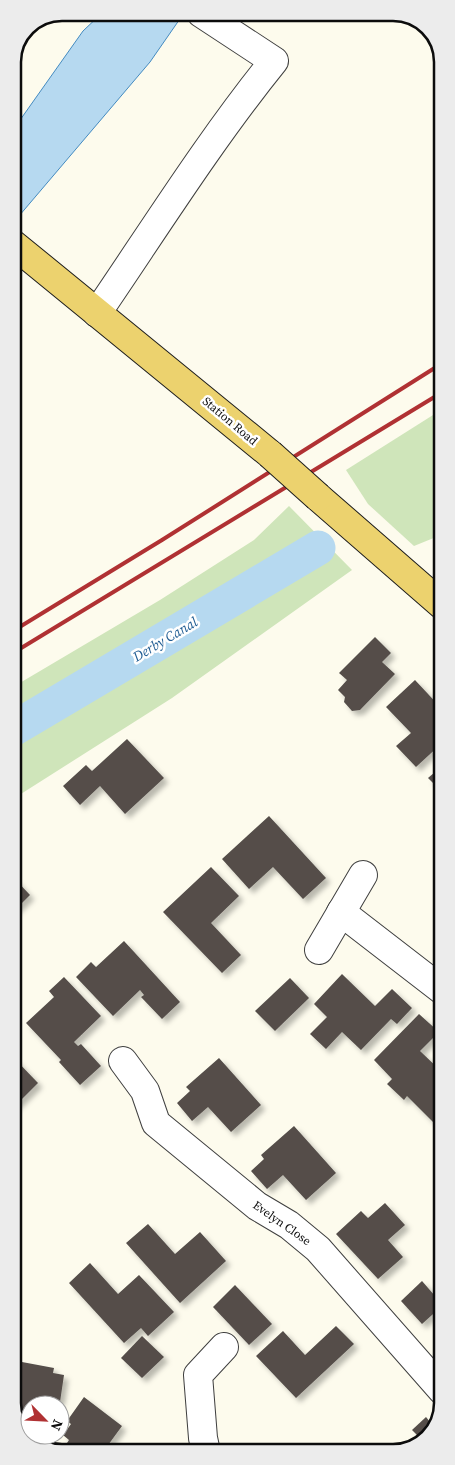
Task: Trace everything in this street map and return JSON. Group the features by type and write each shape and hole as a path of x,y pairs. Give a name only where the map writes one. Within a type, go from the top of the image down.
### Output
{"main road":[{"name":"Station Road","path":"21,250 270,454 434,598"}],"street":[{"path":"97,313 251,89 274,60 213,21"},
{"path":"320,950 363,875"},
{"path":"341,912 434,984"},
{"name":"Evelyn Close","path":"123,1061 145,1091 156,1123 257,1206 289,1226 318,1249 434,1381"},
{"path":"204,1444 198,1375 224,1348"}],"green space":[{"path":"434,414 434,538 414,546 368,504 346,470"},
{"path":"289,506 352,570 172,698 21,794 21,682 160,600 254,540"}],"water":[{"path":"94,21 178,21 150,62 21,214 21,119 83,31"}],"building":[{"path":"375,637 391,653 382,662 395,674 360,710 352,711 344,702 345,697 338,690 347,680 339,673"},
{"path":"415,680 434,700 434,750 416,767 396,746 411,733 386,707"},
{"path":"127,739 164,778 125,814 100,786 80,805 63,786 86,765 92,771"},
{"path":"434,773 434,784 428,778"},
{"path":"269,816 326,878 303,899 273,867 249,889 222,859"},
{"path":"211,867 239,896 211,923 241,955 222,973 163,912"},
{"path":"21,885 30,895 21,904"},
{"path":"124,941 180,1002 162,1019 141,997 144,995 140,990 113,1016 76,977 91,962 96,967"},
{"path":"342,974 375,1006 392,989 412,1008 397,1024 391,1019 361,1050 342,1032 326,1049 310,1034 327,1017 314,1004"},
{"path":"64,977 101,1016 74,1042 78,1046 81,1044 101,1066 80,1085 59,1062 61,1060 26,1023 54,997 49,991"},
{"path":"290,978 309,998 275,1031 255,1011"},
{"path":"419,1014 434,1028 434,1037 420,1051 434,1064 434,1123 407,1096 404,1100 387,1084 392,1079 374,1060"},
{"path":"219,1058 261,1105 231,1132 208,1107 192,1121 177,1103 190,1091 186,1087"},
{"path":"21,1065 38,1083 21,1100"},
{"path":"294,1126 336,1173 306,1200 283,1175 267,1189 251,1171 264,1159 261,1155"},
{"path":"385,1203 405,1225 388,1240 403,1257 378,1279 336,1234 361,1211 368,1218"},
{"path":"148,1224 175,1254 200,1232 226,1261 180,1303 126,1243"},
{"path":"90,1263 118,1294 139,1275 174,1312 148,1336 141,1328 124,1343 69,1283"},
{"path":"422,1281 434,1295 434,1313 422,1324 401,1301"},
{"path":"235,1285 272,1324 249,1345 213,1307"},
{"path":"336,1326 354,1344 296,1398 256,1356 283,1331 305,1355"},
{"path":"142,1336 164,1357 142,1378 121,1358"},
{"path":"22,1362 54,1368 53,1373 64,1375 61,1395 21,1395"},
{"path":"84,1397 122,1426 109,1444 70,1444 70,1417"},
{"path":"426,1417 429,1421 417,1435 412,1430"}],"waterway":[{"name":"Derby Canal","path":"21,724 318,548"}],"railway":[{"path":"21,626 162,540 434,368"},
{"path":"21,648 434,397"}]}
